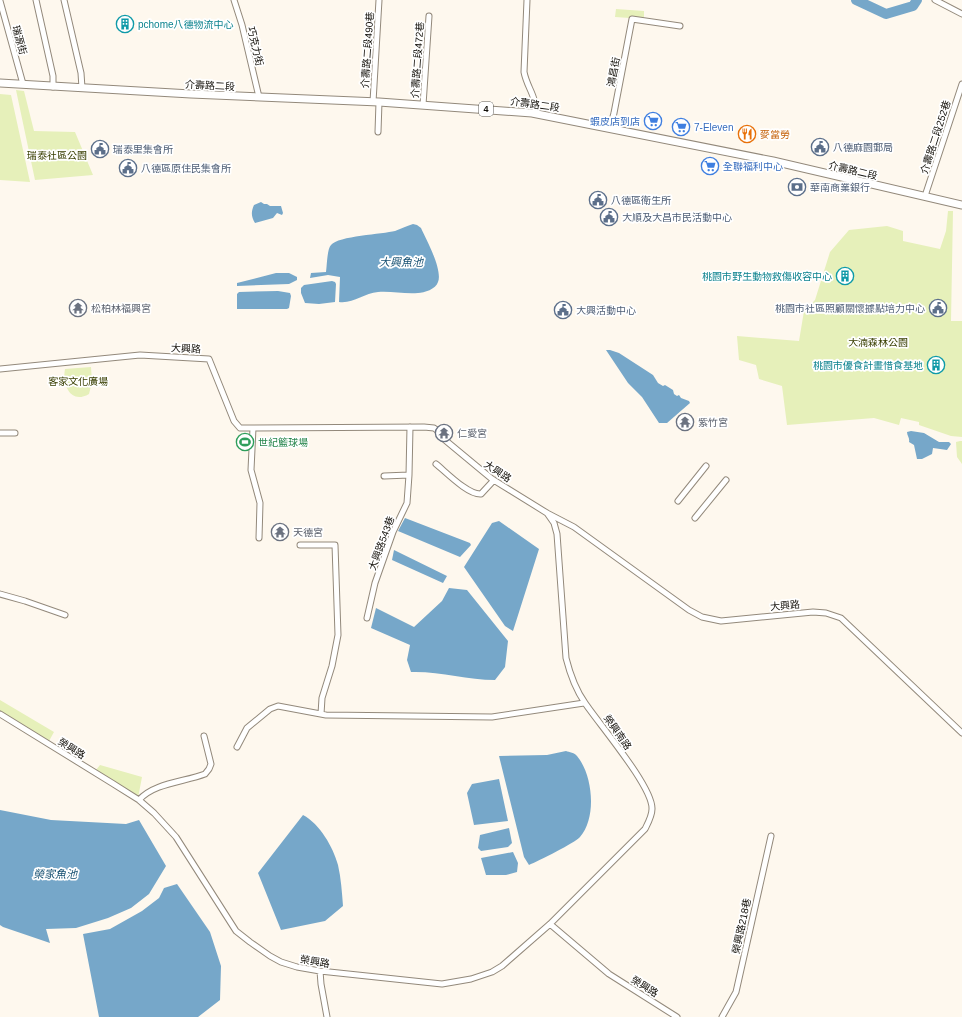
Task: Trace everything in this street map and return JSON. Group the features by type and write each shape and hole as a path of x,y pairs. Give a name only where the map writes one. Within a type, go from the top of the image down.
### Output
{"main road":[{"name":"介壽路二段","path":"0,83 376,102 535,113 773,161 962,205"}],"street":[{"path":"36,0 53,76 53,86"},
{"path":"64,0 81,73 82,88"},
{"name":"巧克力街","path":"234,0 242,25 259,97"},
{"name":"介壽路二段490巷","path":"378,132 376,102 379,0"},
{"path":"527,0 524,72 526,82 534,95 536,105 535,113"},
{"path":"935,0 962,14"},
{"name":"瑞源街","path":"0,1 23,84"},
{"name":"介壽路二段472巷","path":"423,105 429,16"},
{"name":"鴻昌街","path":"610,128 632,19 680,26"},
{"name":"介壽路二段252巷","path":"925,196 962,84"},
{"name":"大興路","path":"0,369 140,354 209,359 234,421 240,428 434,428 445,440 494,480 547,514 574,527 689,610 702,617 721,621 813,612 826,613 841,618 962,733"},
{"name":"大興路543巷","path":"367,618 375,583 393,532 407,503 410,427"},
{"path":"253,428 251,470 260,503 259,538"},
{"path":"0,433 15,434"},
{"path":"436,464 473,493 481,494 494,480"},
{"path":"678,501 706,466"},
{"path":"384,476 409,475"},
{"path":"695,518 726,480"},
{"name":"榮興南路","path":"547,514 554,523 557,534 566,658 571,676 584,703 600,722 647,790 652,809 651,816 645,829 550,924"},
{"path":"300,545 335,545 338,635 332,666 322,698 321,714"},
{"path":"0,594 65,615"},
{"path":"237,747 247,728 270,709 278,706 335,715 492,717 584,703"},
{"name":"榮興路","path":"0,714 139,800 154,813 176,837 236,930 250,942 281,962 297,967 320,971 442,984 459,982 492,972 502,966 550,924 609,974 677,1017"},
{"path":"139,800 144,794 155,789 205,774 209,769 210,764 204,736"},
{"name":"榮興路218巷","path":"722,1017 736,992 770,836"},
{"path":"320,971 326,1017"}],"green space":[{"path":"616,9 644,11 644,19 615,17"},
{"name":"瑞泰社區公園","path":"16,90 24,91 34,131 75,132 93,175 35,180"},
{"path":"0,94 11,95 30,182 0,180"},
{"name":"大湳森林公園","path":"948,211 953,211 951,321 962,321 962,437 951,436 919,425 919,422 901,418 899,425 874,418 787,425 782,386 759,379 756,365 739,360 737,336 799,341 804,311 815,300 830,252 849,230 887,226 903,231 903,241 940,249 946,231"},
{"name":"客家文化廣場","path":"91,367 92,382 89,394 82,397 72,395 66,386 64,375 65,369"},
{"name":"世紀籃球場","path":"239,436 250,438 250,447 239,446"},
{"path":"962,441 962,464 957,457 956,442"},
{"path":"0,700 54,732 49,741 0,712"},
{"path":"100,765 142,777 138,798 96,770"}],"water":[{"path":"261,202 270,206 281,206 283,213 282,215 277,213 273,218 255,223 252,216 252,210 254,205"},
{"name":"大興魚池","path":"413,224 421,228 438,270 438,282 435,287 430,290 420,293 378,292 368,294 354,300 339,302 340,277 328,275 310,278 311,273 326,272 329,250 331,245 335,242 351,237 395,231"},
{"path":"276,273 289,273 297,277 297,280 289,284 237,286 237,283"},
{"path":"332,281 336,284 335,302 319,304 305,303 301,293 301,288 304,285"},
{"path":"278,291 290,293 289,308 237,309 237,294 239,292"},
{"path":"606,350 619,353 653,375 658,383 673,390 674,394 677,396 679,395 681,398 689,401 690,403 667,423 659,423 642,397 628,383"},
{"path":"911,431 924,433 939,442 949,442 951,444 947,450 933,448 932,454 922,459 917,459 914,445 909,442 907,433"},
{"path":"405,518 470,543 471,545 460,557 398,531"},
{"path":"499,521 539,549 513,631 505,626 464,567 492,523"},
{"path":"394,550 447,576 443,583 392,560"},
{"path":"449,588 467,590 508,641 505,667 495,680 411,672 407,660 410,645 371,628 376,608 414,627 442,601"},
{"path":"566,751 576,755 587,774 591,796 589,819 585,829 577,840 529,865 524,857 499,756 547,755"},
{"path":"499,779 508,821 474,825 467,793 472,784"},
{"name":"榮家魚池","path":"0,810 51,820 126,824 139,820 166,866 149,894 131,908 108,918 76,928 46,929 50,943 0,925"},
{"path":"303,815 320,830 333,851 339,870 343,906 325,921 281,930 258,873"},
{"path":"509,828 512,843 508,847 481,851 478,848 480,835"},
{"path":"513,852 518,863 517,872 506,875 486,875 481,858"},
{"path":"177,884 210,932 221,966 220,1000 198,1017 99,1017 83,934 110,929 142,911 159,898 164,888"}],"waterway":[{"path":"856,0 886,14 913,6 917,0"}],"place":[{"name":"pchome八德物流中心","path":"125,24"},
{"name":"蝦皮店到店","path":"653,121"},
{"name":"7-Eleven","path":"681,127"},
{"name":"麥當勞","path":"747,134"},
{"name":"八德麻園郵局","path":"820,147"},
{"name":"瑞泰里集會所","path":"100,149"},
{"name":"全聯福利中心","path":"710,166"},
{"name":"八德區原住民集會所","path":"128,168"},
{"name":"華南商業銀行","path":"797,187"},
{"name":"八德區衛生所","path":"598,200"},
{"name":"大順及大昌市民活動中心","path":"609,217"},
{"name":"桃園市野生動物救傷收容中心","path":"845,276"},
{"name":"松柏林福興宮","path":"78,308"},
{"name":"桃園市社區照顧關懷據點培力中心","path":"938,308"},
{"name":"大興活動中心","path":"563,310"},
{"name":"桃園市優食計畫惜食基地","path":"936,365"},
{"name":"紫竹宮","path":"685,422"},
{"name":"仁愛宮","path":"444,433"},
{"name":"世紀籃球場","path":"245,442"},
{"name":"天德宮","path":"280,532"}]}
